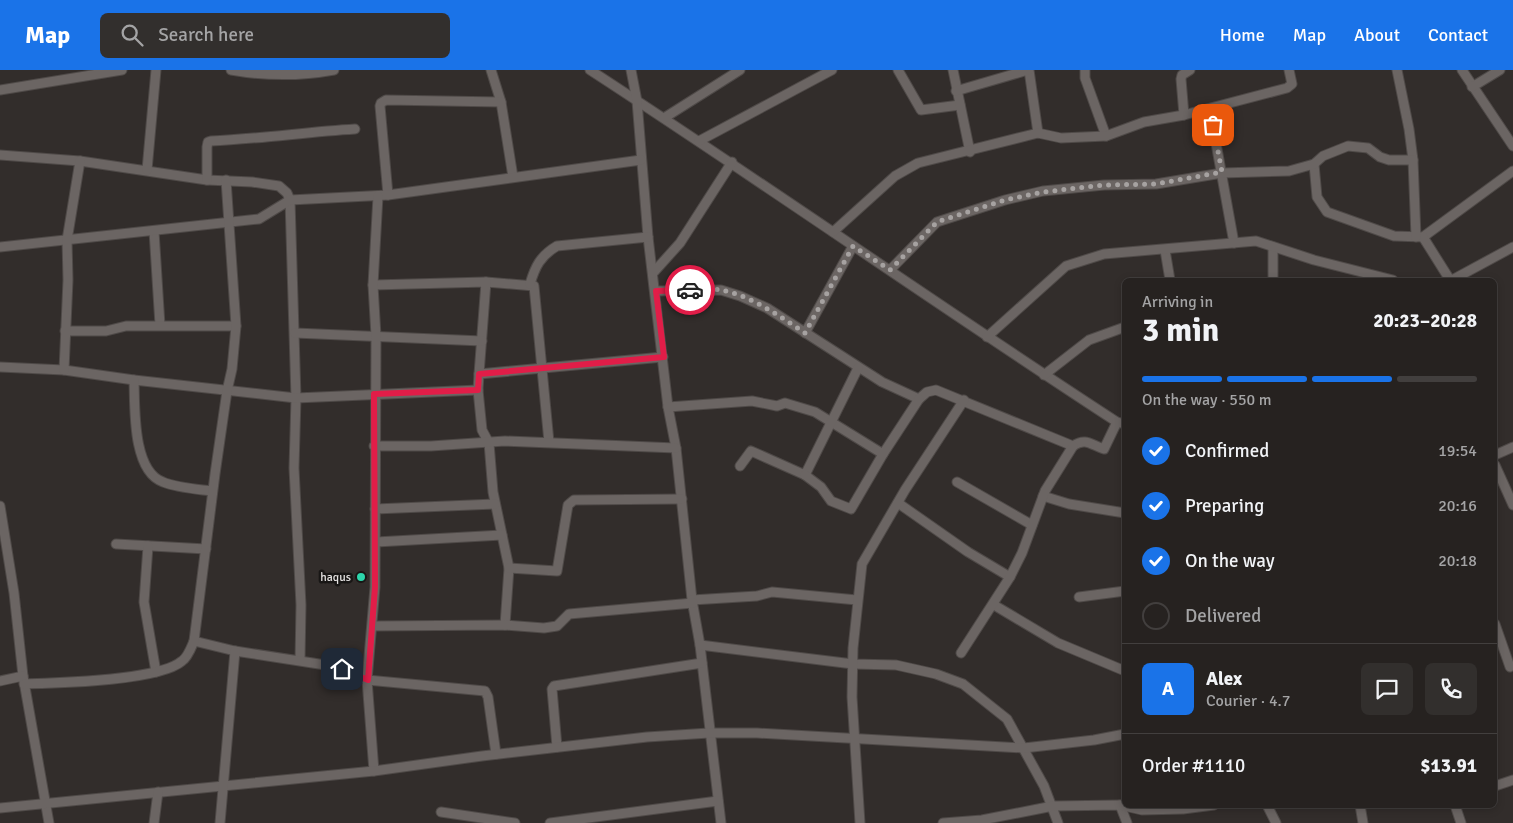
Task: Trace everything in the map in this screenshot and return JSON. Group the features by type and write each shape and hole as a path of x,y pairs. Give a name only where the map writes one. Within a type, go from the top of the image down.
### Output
{"street":[{"path":"0,90 122,70"},
{"path":"147,170 156,70"},
{"path":"231,70 303,74 334,70"},
{"path":"491,70 501,102 513,177"},
{"path":"590,70 732,162 1044,375 1121,423 1104,449 1086,441 1080,441 1073,446 1043,496 1022,554 1010,577 962,653"},
{"path":"631,70 637,101 648,237 664,357 668,407 676,448 721,823"},
{"path":"664,118 740,70"},
{"path":"699,141 832,70"},
{"path":"898,70 921,110 960,105"},
{"path":"953,70 970,152"},
{"path":"956,91 1015,71 1028,70 1038,133"},
{"path":"1085,70 1085,78 1106,136"},
{"path":"1184,115 1181,79 1182,75 1190,70"},
{"path":"833,232 871,195 911,165 931,158 970,152 1038,133 1060,138 1106,136 1144,122 1210,110 1287,88 1292,84 1289,70"},
{"path":"1398,70 1409,129 1420,237 1450,278"},
{"path":"1462,70 1513,146"},
{"path":"1472,86 1500,70"},
{"path":"388,195 380,106 383,101 501,102"},
{"path":"1210,110 1234,242"},
{"path":"207,180 207,147 211,141 259,139 354,129"},
{"path":"890,270 937,222 1005,200 1043,192 1104,185 1156,184 1222,172 1289,171 1314,164 1323,156 1348,146 1368,148 1380,157 1389,160 1413,160"},
{"path":"0,155 80,161 207,180 226,180 279,186 287,193 290,200 296,398 294,468 301,605 300,660"},
{"path":"0,248 259,218 290,200 388,195 641,160"},
{"path":"64,370 64,331 68,280 67,240 80,161"},
{"path":"653,273 680,243 732,162"},
{"path":"1314,164 1317,197 1327,212 1394,236 1420,237 1513,170"},
{"path":"0,681 102,680 156,672 175,666 184,660 194,641 212,491 232,369 236,326 226,180"},
{"path":"374,771 368,680 373,626 376,542 374,394 376,336 373,285 378,196"},
{"path":"154,231 160,325"},
{"path":"530,284 535,268 544,254 556,246 648,237"},
{"path":"987,337 1056,274 1075,261 1104,254 1256,241 1368,277"},
{"path":"805,333 853,246"},
{"path":"1273,247 1273,278"},
{"path":"1455,278 1513,247"},
{"path":"1165,250 1170,278"},
{"path":"373,285 486,282 530,284 534,286 549,442"},
{"path":"486,282 478,390 482,430 490,443 496,504 509,568 505,625"},
{"path":"656,291 721,290 767,308 858,368 919,399"},
{"path":"64,331 106,331 126,326 160,325 236,326"},
{"path":"1044,375 1089,340 1122,328"},
{"path":"294,333 482,342"},
{"path":"479,374 542,370 664,357"},
{"path":"0,367 64,370 134,380 296,398 478,390"},
{"path":"805,475 858,368"},
{"path":"134,380 138,436 147,469 155,478 162,482 212,491"},
{"path":"740,466 751,451 805,475 821,487 830,501 852,510 883,454 919,399 931,390 964,400 1073,446"},
{"path":"860,823 854,740 853,664 857,600 862,564 898,503 964,400"},
{"path":"668,407 752,401 777,406 785,403 815,412 883,454"},
{"path":"374,446 549,442 676,448"},
{"path":"1497,454 1513,447"},
{"path":"1498,477 1513,505"},
{"path":"957,482 1032,525"},
{"path":"1043,496 1077,506 1122,513"},
{"path":"509,568 557,572 568,505 574,500 682,499"},
{"path":"898,503 968,552 1010,577"},
{"path":"375,509 496,504"},
{"path":"0,506 14,593 23,680 48,823"},
{"path":"376,542 502,535"},
{"path":"116,544 206,549"},
{"path":"148,546 144,602 156,672"},
{"path":"1079,597 1122,591"},
{"path":"373,626 505,625 554,627 569,614 757,596 772,592 857,600"},
{"path":"994,605 1058,643 1122,670"},
{"path":"1497,630 1510,667"},
{"path":"194,641 235,651 300,660 342,669 368,680 485,690 488,697 496,754"},
{"path":"700,645 853,664 888,664 910,668 963,684 1007,719 1053,806 1058,823"},
{"path":"220,823 235,651"},
{"path":"557,747 552,689 554,686 702,664"},
{"path":"0,808 46,805 224,784 374,771 557,747 709,733 758,733 854,740 1024,748 1094,740 1122,735"},
{"path":"1497,785 1513,780"},
{"path":"154,823 158,792"},
{"path":"550,823 718,801"},
{"path":"944,823 982,821 1053,806 1120,805 1128,823"},
{"path":"1133,808 1142,810 1191,808"},
{"path":"1269,808 1276,823"},
{"path":"1360,808 1363,823"},
{"path":"1456,808 1461,823"},
{"path":"441,812 515,823"}],"way so far":[{"path":"690,290 721,290 740,296 767,308 805,333 853,246 890,270 920,237 937,222 960,213 1005,200 1043,192 1104,185 1156,184 1222,172 1213,125"}],"place":[{"name":"haqus","path":"361,577"}],"route":[{"path":"342,669 368,680 373,626 376,542 374,394 478,390 479,374 542,370 664,357 656,291 690,290"}]}
